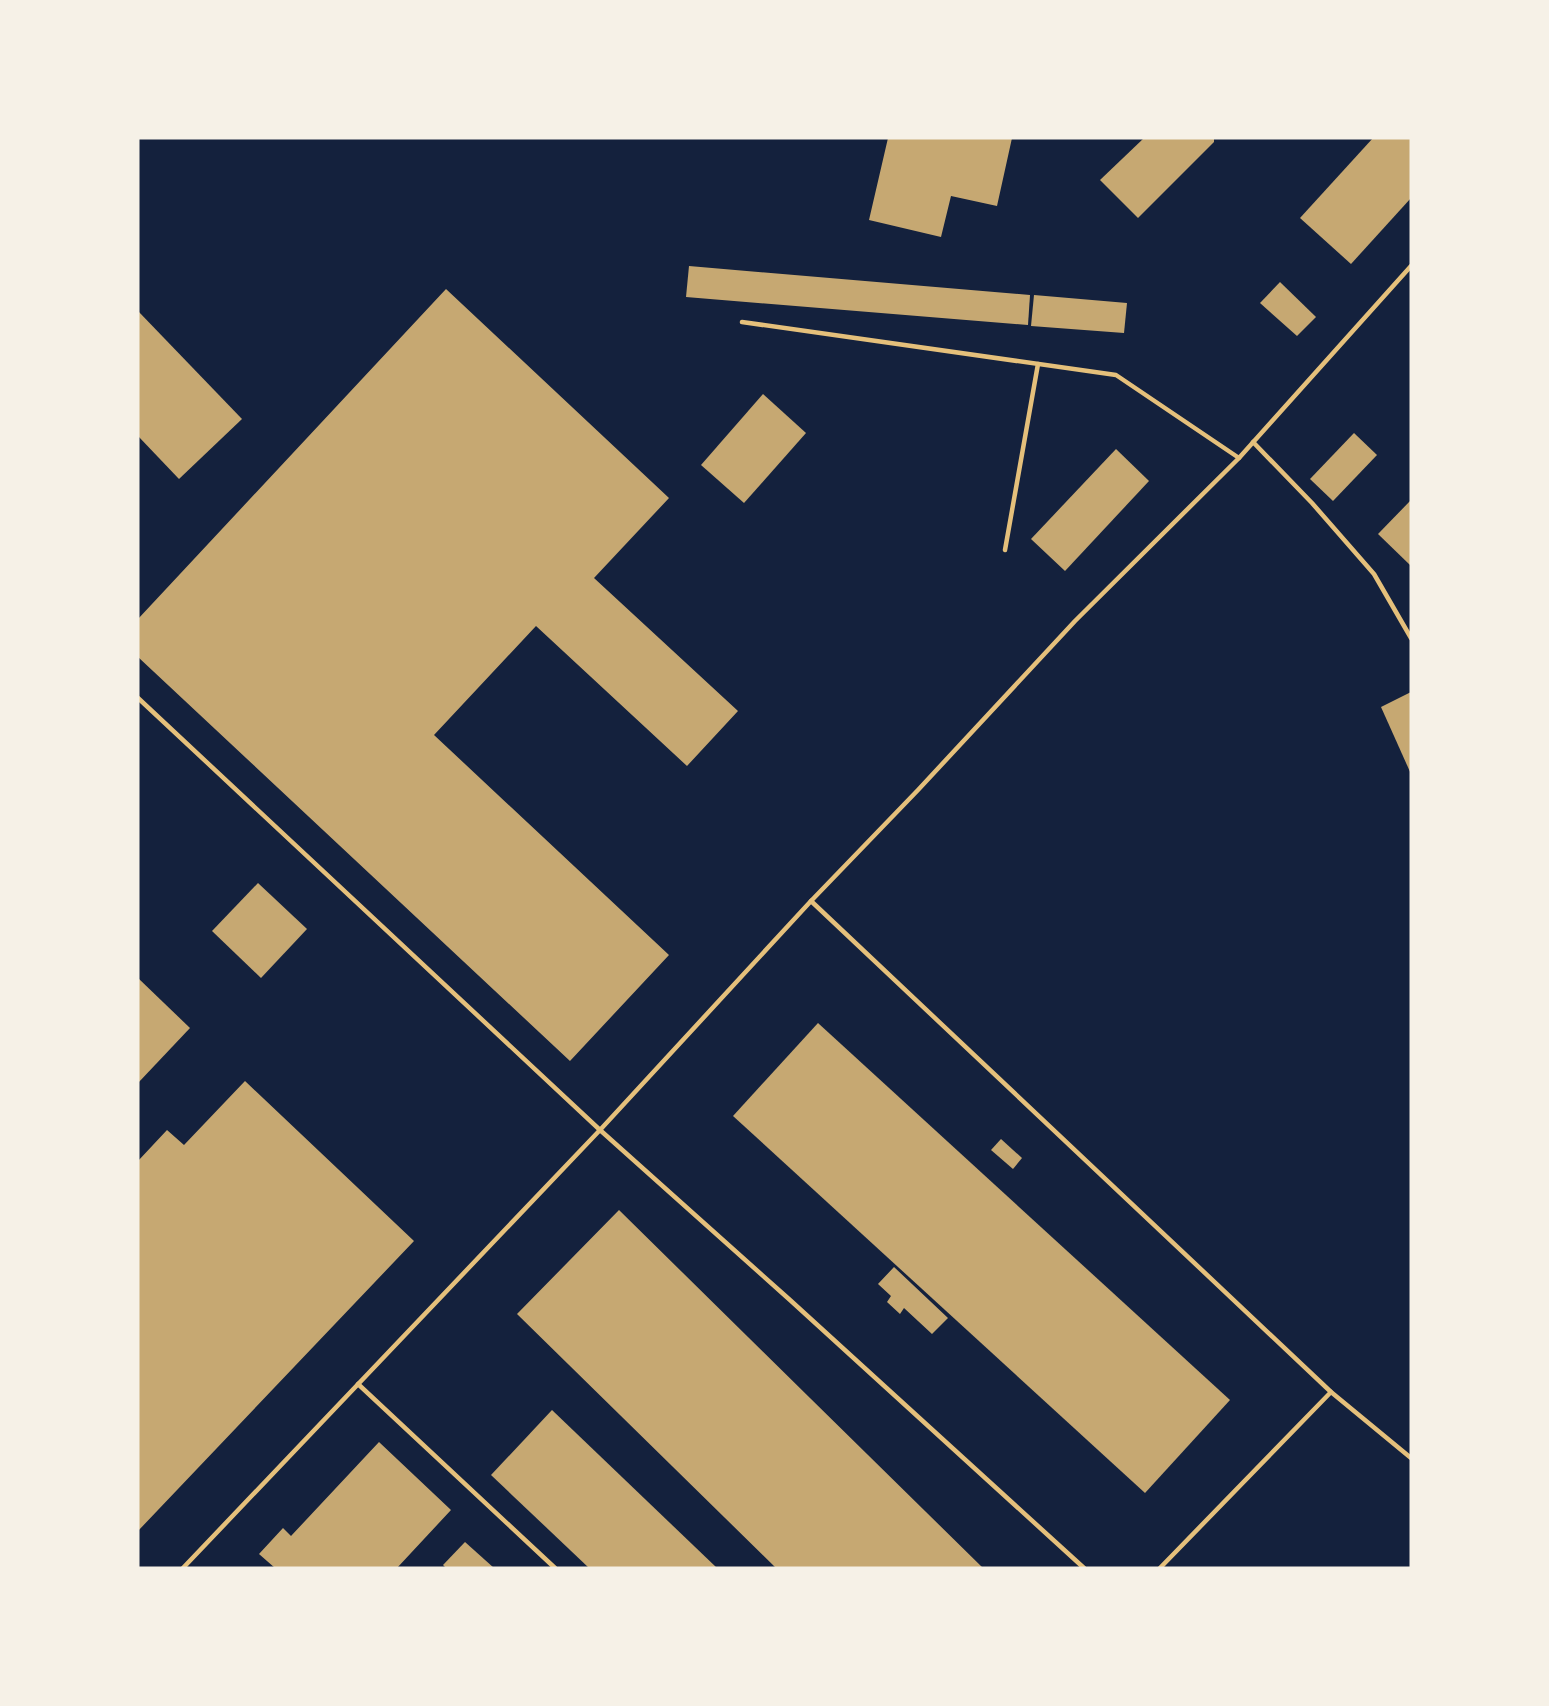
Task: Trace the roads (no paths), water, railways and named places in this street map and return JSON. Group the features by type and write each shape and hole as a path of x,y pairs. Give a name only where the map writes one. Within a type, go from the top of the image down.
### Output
{"lane":[{"path":"183,1568 600,1130 811,901 1076,621 1239,458 1411,266"},
{"path":"742,322 1116,375 1239,458"},
{"path":"1005,550 1038,364"},
{"path":"1253,442 1312,503 1374,574 1411,638"},
{"path":"138,698 600,1130 1084,1568"},
{"path":"811,901 1331,1392 1411,1458"},
{"path":"358,1384 555,1568"},
{"path":"1160,1568 1331,1392"}]}
